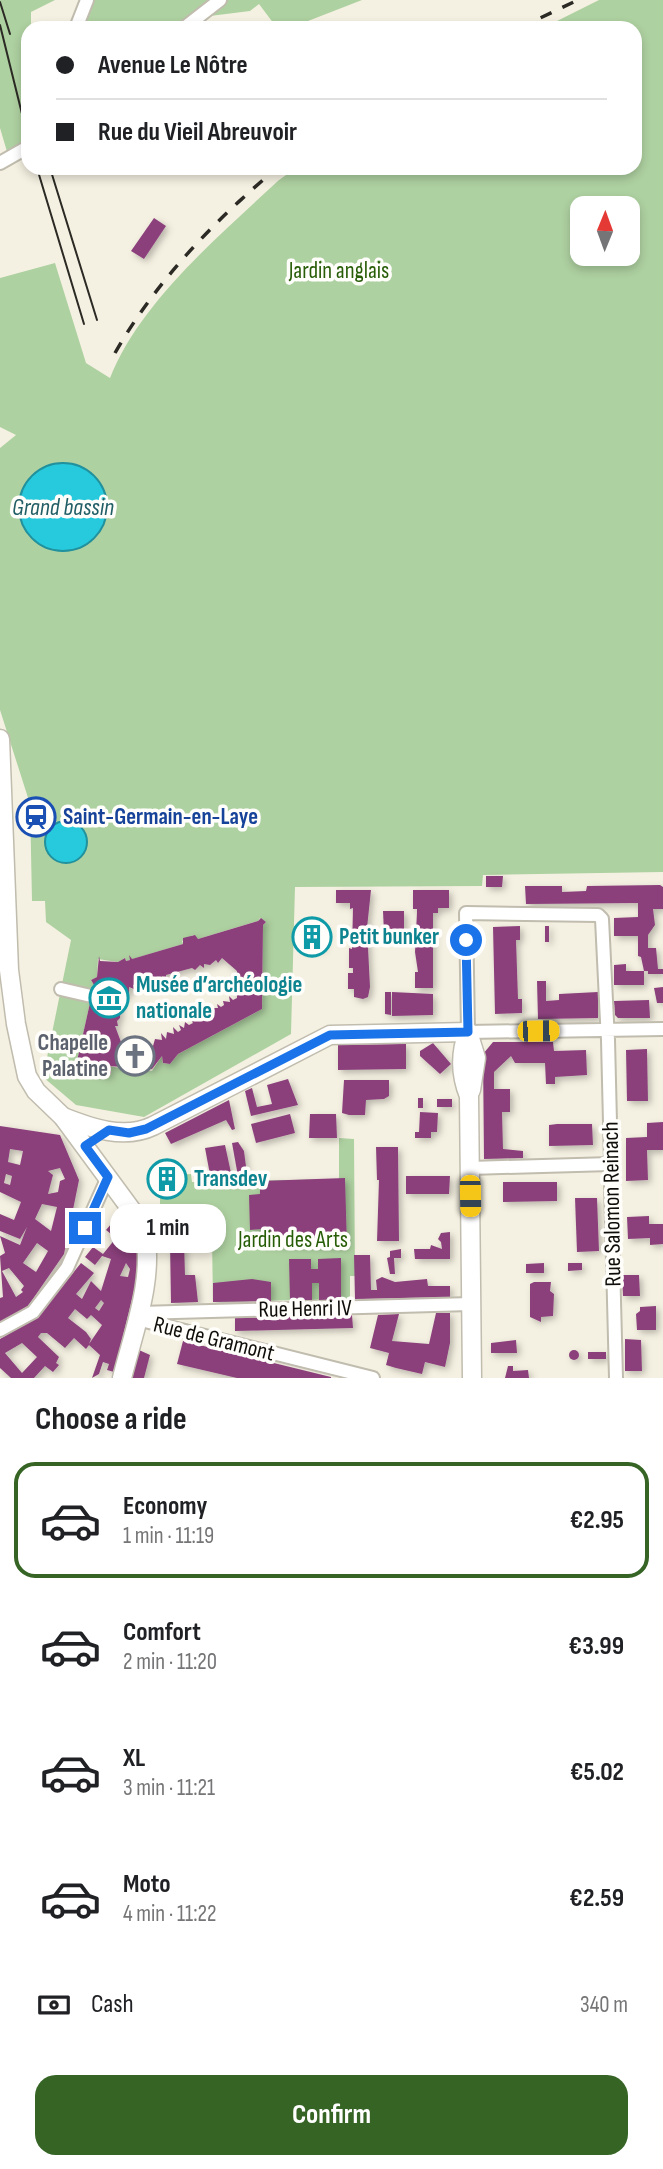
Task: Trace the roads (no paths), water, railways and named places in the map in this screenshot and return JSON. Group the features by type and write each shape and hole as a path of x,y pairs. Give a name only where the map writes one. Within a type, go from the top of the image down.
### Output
{"main road":[{"path":"0,739 5,975 27,1076 36,1091 63,1117 145,1227 149,1248 148,1271 122,1378"},
{"path":"0,999 16,1024"},
{"path":"63,1117 129,1133 146,1129 330,1035 468,1032 461,1049 463,1082 469,1096 472,1378"},
{"path":"85,1146 109,1130"}],"street":[{"path":"79,21 87,0"},
{"path":"193,21 220,0"},
{"path":"0,163 21,152"},
{"name":"Rue Salomon Reinach","path":"468,1032 466,913 598,915 602,919 616,1378"},
{"path":"61,989 91,996"},
{"path":"468,1032 663,1029"},
{"path":"470,1168 611,1164"},
{"path":"0,1330 33,1312 67,1268 108,1177"},
{"name":"Rue Henri IV","path":"138,1316 471,1304"},
{"name":"Rue de Gramont","path":"138,1316 373,1378"}],"water":[{"name":"Grand bassin","path":"63,463 80,466 94,476 104,490 107,507 104,524 94,538 80,548 63,551 46,548 32,538 22,524 19,507 22,490 32,476 46,466"},
{"path":"66,821 81,827 87,842 81,857 66,863 51,857 45,842 51,827"}],"tram line":[{"path":"0,2 10,34"},
{"path":"0,25 21,110"},
{"path":"39,175 84,324"},
{"path":"52,175 97,320"}],"railway":[{"path":"534,21 578,0"},
{"path":"115,353 149,301 188,253 269,175"}],"place":[{"name":"Saint-Germain-en-Laye","path":"36,817"},
{"name":"Petit bunker","path":"312,937"},
{"name":"Musée d’archéologie nationale","path":"109,998"},
{"name":"Chapelle Palatine","path":"135,1056"},
{"name":"Transdev","path":"167,1179"}],"park label":[{"name":"Jardin anglais","path":"339,271"},
{"name":"Jardin des Arts","path":"293,1240"}]}
